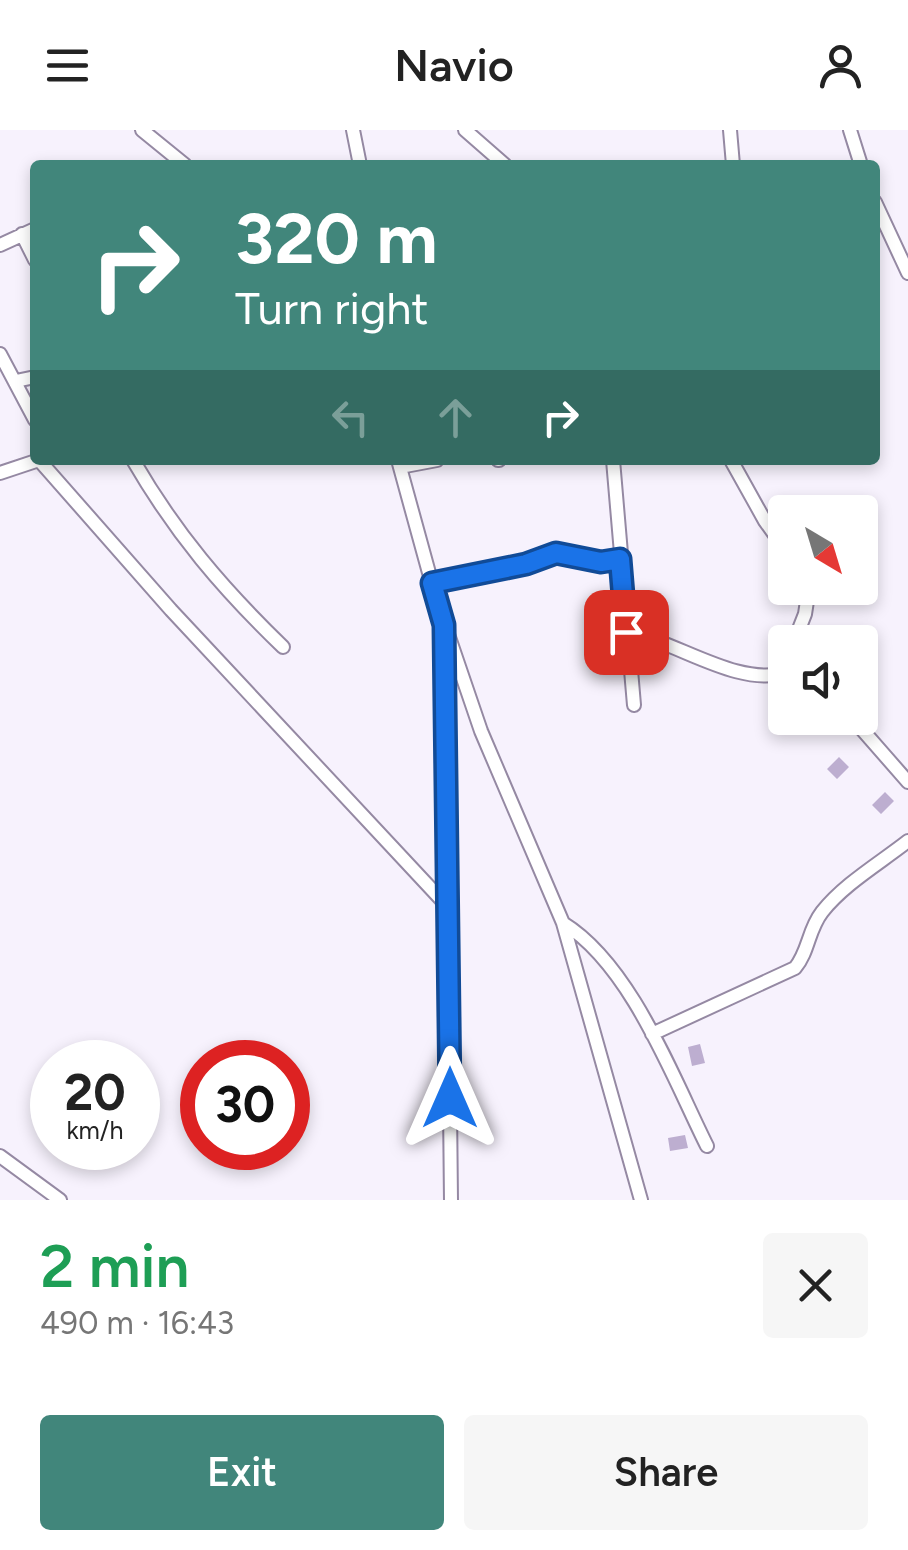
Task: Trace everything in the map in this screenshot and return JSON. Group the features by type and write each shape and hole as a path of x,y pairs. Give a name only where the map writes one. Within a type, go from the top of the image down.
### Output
{"street":[{"path":"142,130 179,160"},
{"path":"465,130 499,160"},
{"path":"730,130 733,160"},
{"path":"850,130 859,160"},
{"path":"354,134 357,160"},
{"path":"880,213 908,273"},
{"path":"0,245 29,232"},
{"path":"0,354 30,410"},
{"path":"16,381 30,378"},
{"path":"0,474 30,463"},
{"path":"43,465 171,610 450,908"},
{"path":"136,465 199,561 284,647"},
{"path":"399,465 444,625 481,731 563,923 641,1200"},
{"path":"613,465 634,705"},
{"path":"734,465 768,526"},
{"path":"432,583 526,564 556,553 601,562 620,559"},
{"path":"444,625 451,1200"},
{"path":"626,632 744,672 768,676"},
{"path":"867,735 908,782"},
{"path":"652,1034 794,968 804,956 812,929 824,910 908,841"},
{"path":"563,923 581,934 647,1018 707,1146"},
{"path":"0,1156 60,1200"}],"building":[{"path":"839,757 849,767 837,779 827,769"},
{"path":"885,792 894,801 881,814 872,805"},
{"path":"700,1044 705,1063 692,1066 688,1047"},
{"path":"685,1135 688,1148 670,1151 668,1138"}],"route":[{"path":"450,1098 444,625 432,583 526,564 556,553 601,562 620,559 626,632"}]}
